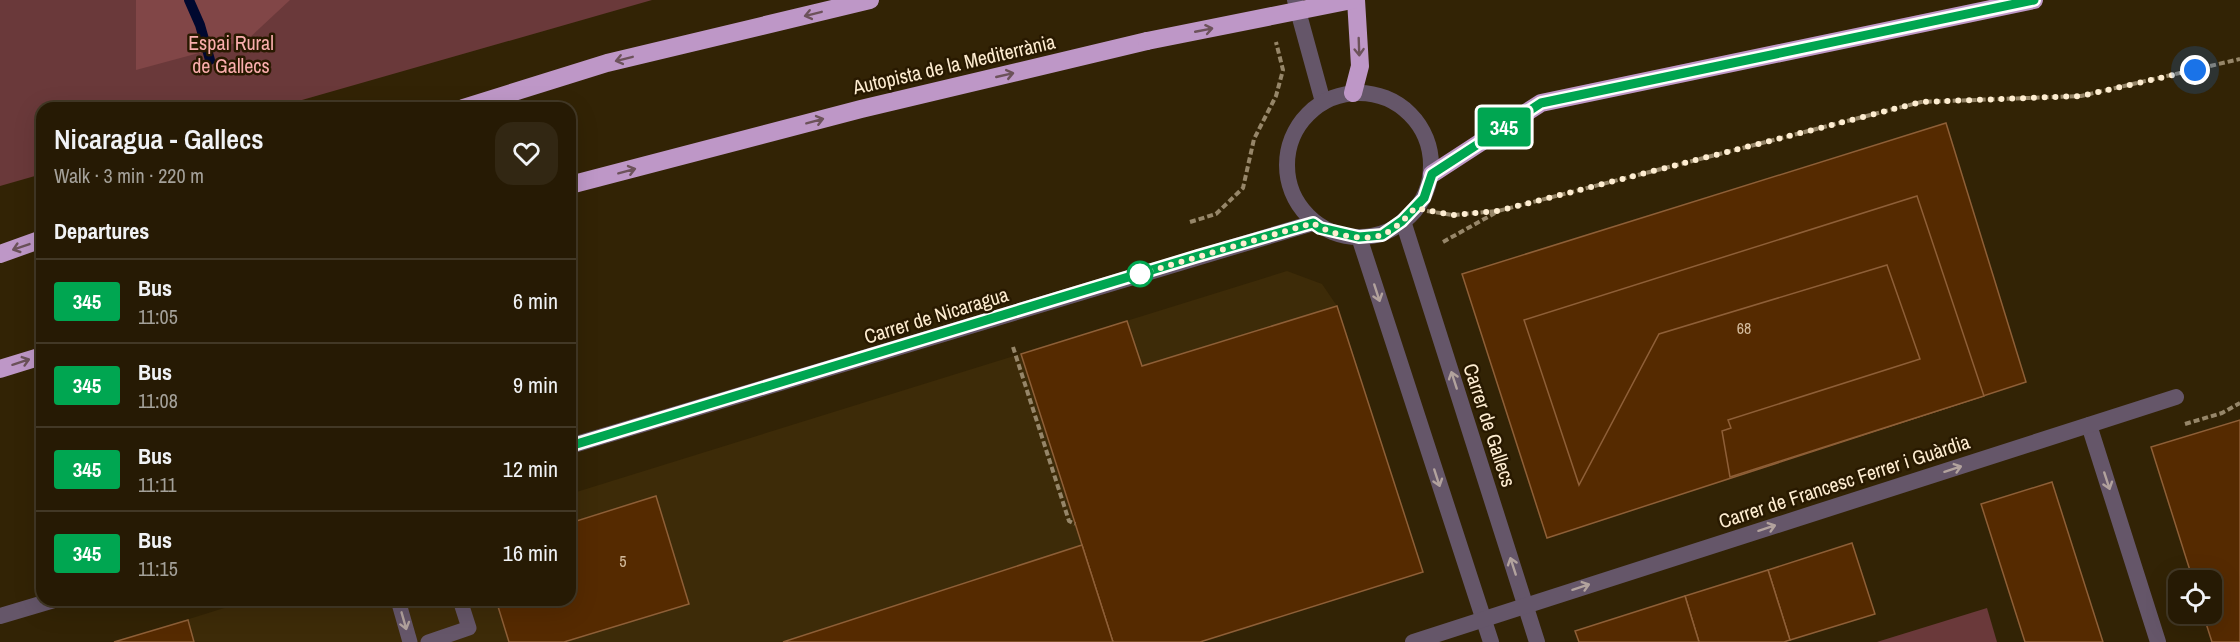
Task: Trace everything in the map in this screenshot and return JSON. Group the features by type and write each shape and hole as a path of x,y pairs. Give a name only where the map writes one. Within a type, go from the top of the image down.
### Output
{"highway":[{"path":"482,102 607,63 870,0"},
{"path":"1353,93 1360,66 1354,0"},
{"name":"Autopista de la Mediterrània","path":"576,183 861,109 1146,41 1354,0"},
{"path":"1432,174 1541,103 2034,0"},
{"path":"0,254 36,241"},
{"path":"0,369 36,358"}],"street":[{"path":"1295,0 1323,102"},
{"path":"1353,93 1388,98 1411,114 1419,124 1430,147 1432,174 1424,198 1402,221 1382,235 1359,237 1320,228 1313,223 1292,195 1286,171 1288,146 1298,124 1323,102 1353,93"},
{"name":"Carrer de Gallecs","path":"1402,221 1537,642"},
{"name":"Carrer de Nicaragua","path":"576,444 1313,223"},
{"path":"1359,237 1491,642"},
{"name":"Carrer de Francesc Ferrer i Guàrdia","path":"1483,619 2176,398"},
{"path":"2089,425 2158,642"},
{"path":"0,616 36,605"},
{"path":"1413,642 1483,619"}],"lane":[{"path":"400,606 410,642"},
{"path":"428,642 470,628 462,606"}],"path":[{"path":"1415,208 1453,215 1498,211 1921,102 2081,96 2240,59"},
{"path":"1190,222 1216,214 1243,188 1254,139 1276,96 1282,70"},
{"path":"1443,242 1498,211"},
{"path":"1013,347 1070,521 1075,524"},
{"path":"2185,424 2222,413 2240,403"}],"shaded area":[{"path":"136,0 290,0 247,40 136,70"},
{"path":"1287,271 1322,284 1337,306 1423,572 1200,642 115,642 231,606 576,606 576,492"}],"green space":[{"name":"Espai Rural de Gallecs","path":"0,0 652,0 295,102 36,102 36,176 0,186"},
{"path":"1987,608 1997,642 1877,642 1880,641"}],"building":[{"path":"1946,123 2026,382 1547,538 1462,274"},
{"path":"1917,196 1984,396 1730,477 1722,431 1731,428 1728,420 1920,359 1887,265 1659,334 1579,485 1524,320"},
{"path":"1337,306 1423,572 1200,642 1113,642 1021,354 1127,321 1142,366"},
{"path":"2240,420 2240,642 2212,642 2206,624 2222,624 2222,570 2190,570 2151,447"},
{"path":"2052,482 2103,642 2025,642 1981,504"},
{"path":"656,496 689,604 564,642 509,642 498,606 576,606 576,521"},
{"path":"1852,543 1875,614 1790,640 1768,570"},
{"path":"1082,545 1113,642 783,642"},
{"path":"1768,570 1790,640 1784,642 1699,642 1685,596"},
{"path":"1685,596 1699,642 1579,642 1575,631"},
{"path":"188,620 194,642 114,642"}],"waterway":[{"path":"189,0 200,25 210,60"}],"bus line":[{"name":"345","path":"576,444 1313,223 1320,228 1359,237 1382,235 1402,221 1424,198 1432,174 1541,103 2034,0"}],"route":[{"path":"1140,274 1313,223 1320,228 1359,237 1382,235 1402,221 1415,208 1453,215 1498,211 1921,102 2081,96 2195,70"}]}
